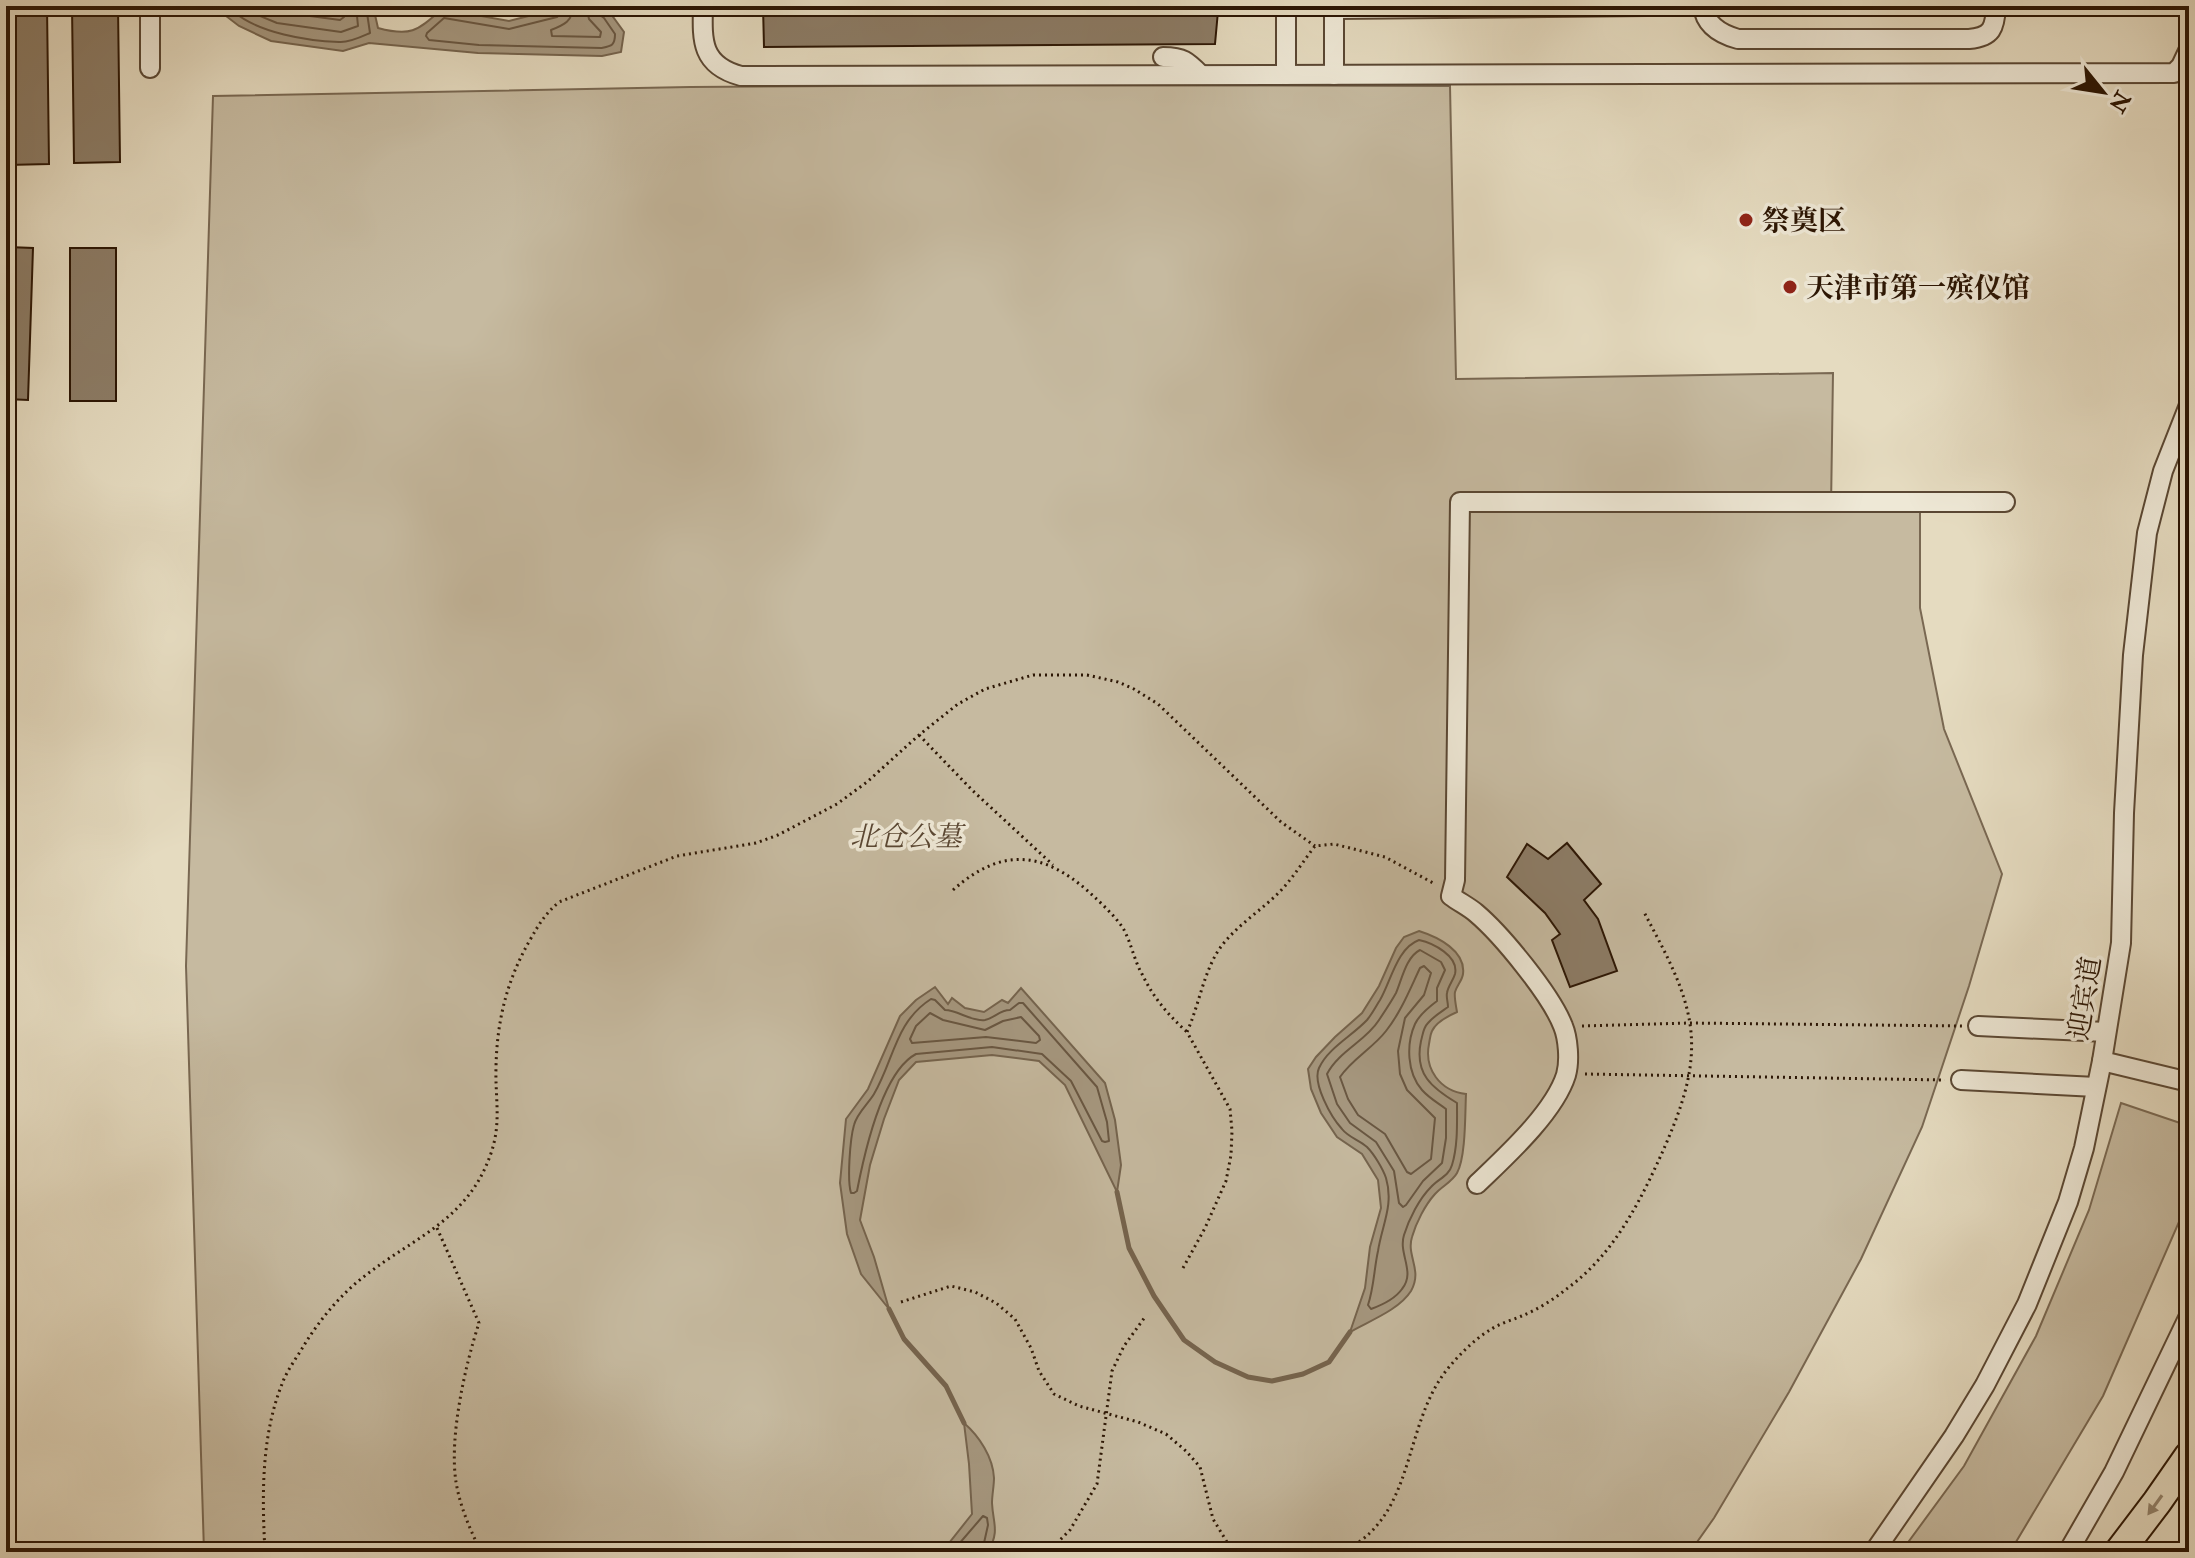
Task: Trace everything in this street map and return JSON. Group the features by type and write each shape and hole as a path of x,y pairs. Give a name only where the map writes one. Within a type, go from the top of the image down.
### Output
{"highway":[{"path":"2119,1552 2189,1456"}],"street":[{"path":"150,6 150,68"},
{"path":"703,6 702,41 706,51 727,72 741,76 2174,73 2189,49"},
{"path":"1286,6 1286,75"},
{"path":"1334,75 1334,7 1647,6"},
{"path":"1703,6 1709,23 1726,36 1738,39 1981,38 1993,27 1996,6"},
{"path":"1851,39 1852,74"},
{"path":"1163,57 1187,61 1201,75"},
{"name":"迎宾道","path":"1874,1552 1954,1436 1985,1385 2027,1304 2068,1202 2084,1148 2121,943 2124,813 2133,655 2147,533 2163,471 2189,405"},
{"path":"1477,1184 1512,1150 1555,1097 1566,1074 1567,1052 1564,1027 1524,966 1477,914 1451,896 1455,880 1460,502 2005,502"},
{"path":"1978,1026 2106,1032"},
{"path":"2102,1061 2189,1082"},
{"path":"1961,1080 2096,1087"},
{"path":"2068,1552 2114,1472 2189,1316"}],"path":[{"path":"265,1552 267,1441 282,1382 315,1328 337,1300 365,1275 456,1212 478,1185 498,1130 496,1067 503,1002 516,965 546,913 559,902 677,856 756,843 778,835 837,804 958,704 985,689 1033,675 1068,674 1118,682 1158,704 1281,822 1315,846 1334,844 1385,857 1451,896"},
{"path":"919,735 972,790 1056,868"},
{"path":"1187,1032 1219,948 1286,884 1315,846"},
{"path":"953,890 970,875 1015,858 1037,860 1073,878 1112,914 1124,930 1142,974 1157,999 1168,1016 1187,1032 1230,1109 1232,1131 1226,1181 1183,1268"},
{"path":"1331,1552 1358,1544 1381,1522 1394,1500 1421,1417 1450,1366 1493,1328 1528,1314 1567,1289 1613,1242 1648,1184 1680,1111 1689,1076 1690,1023 1680,988 1644,912"},
{"path":"1564,1027 1690,1023 1978,1026"},
{"path":"1566,1074 1961,1080"},
{"path":"436,1227 479,1323 466,1363 455,1438 455,1480 465,1519 481,1552"},
{"path":"901,1302 951,1286 975,1292 996,1303 1015,1319 1039,1371 1054,1394 1079,1406 1138,1422 1166,1434 1186,1451 1200,1467 1213,1519 1233,1552"},
{"path":"1048,1552 1070,1530 1097,1484 1112,1371 1124,1346 1145,1317"},
{"path":"867,1552 895,1544"}],"green space":[{"name":"北仓公墓","path":"1450,86 1456,379 1833,373 1831,507 1920,507 1920,608 1944,729 2002,874 1922,1127 1861,1259 1789,1392 1714,1518 1690,1552 204,1552 186,966 213,96 690,87"},
{"path":"2121,1103 2189,1126 2189,1199 2103,1396 2010,1552 1901,1552 1964,1466 2036,1336 2089,1210"}],"water":[{"path":"229,6 373,6 378,28 406,32 426,23 442,9 509,21 568,6 608,10 624,32 621,52 602,56 478,53 369,43 343,51 271,41 239,26 226,16 224,10"},
{"path":"1419,931 1449,946 1463,966 1455,992 1457,1012 1434,1028 1428,1053 1436,1077 1449,1088 1466,1094 1462,1157 1455,1176 1431,1198 1416,1226 1411,1244 1415,1276 1411,1291 1391,1309 1350,1332 1365,1288 1370,1247 1381,1208 1378,1180 1362,1154 1337,1137 1321,1113 1311,1089 1308,1069 1335,1037 1362,1013 1404,937"},
{"path":"935,987 948,1004 952,998 965,1008 984,1012 1002,1000 1008,1003 1021,988 1105,1083 1115,1120 1121,1165 1117,1192 1065,1085 1039,1061 992,1055 916,1062 899,1080 884,1119 870,1165 860,1220 889,1309 861,1274 847,1234 840,1183 846,1119 868,1089 900,1016"},
{"path":"964,1423 984,1448 993,1470 995,1532 988,1552 942,1552 972,1514"}],"building":[{"path":"6,6 47,6 49,164 7,165"},
{"path":"72,6 118,6 120,162 74,163"},
{"path":"763,6 1239,6 1238,12 1218,11 1215,44 764,47"},
{"path":"6,166 11,166 8,247 33,248 28,400 6,399"},
{"path":"70,248 116,248 116,401 70,401"},
{"path":"1567,843 1601,884 1584,900 1598,919 1617,971 1570,987 1552,940 1560,934 1545,913 1507,877 1527,844 1548,859"}],"waterway":[{"path":"1117,1192 1129,1248 1154,1296 1184,1340 1215,1362 1248,1377 1272,1381 1303,1374 1329,1362 1350,1332"},
{"path":"889,1309 904,1339 946,1386 964,1423"}],"place":[{"name":"祭奠区","path":"1746,220"},
{"name":"天津市第一殡仪馆","path":"1790,287"}]}
